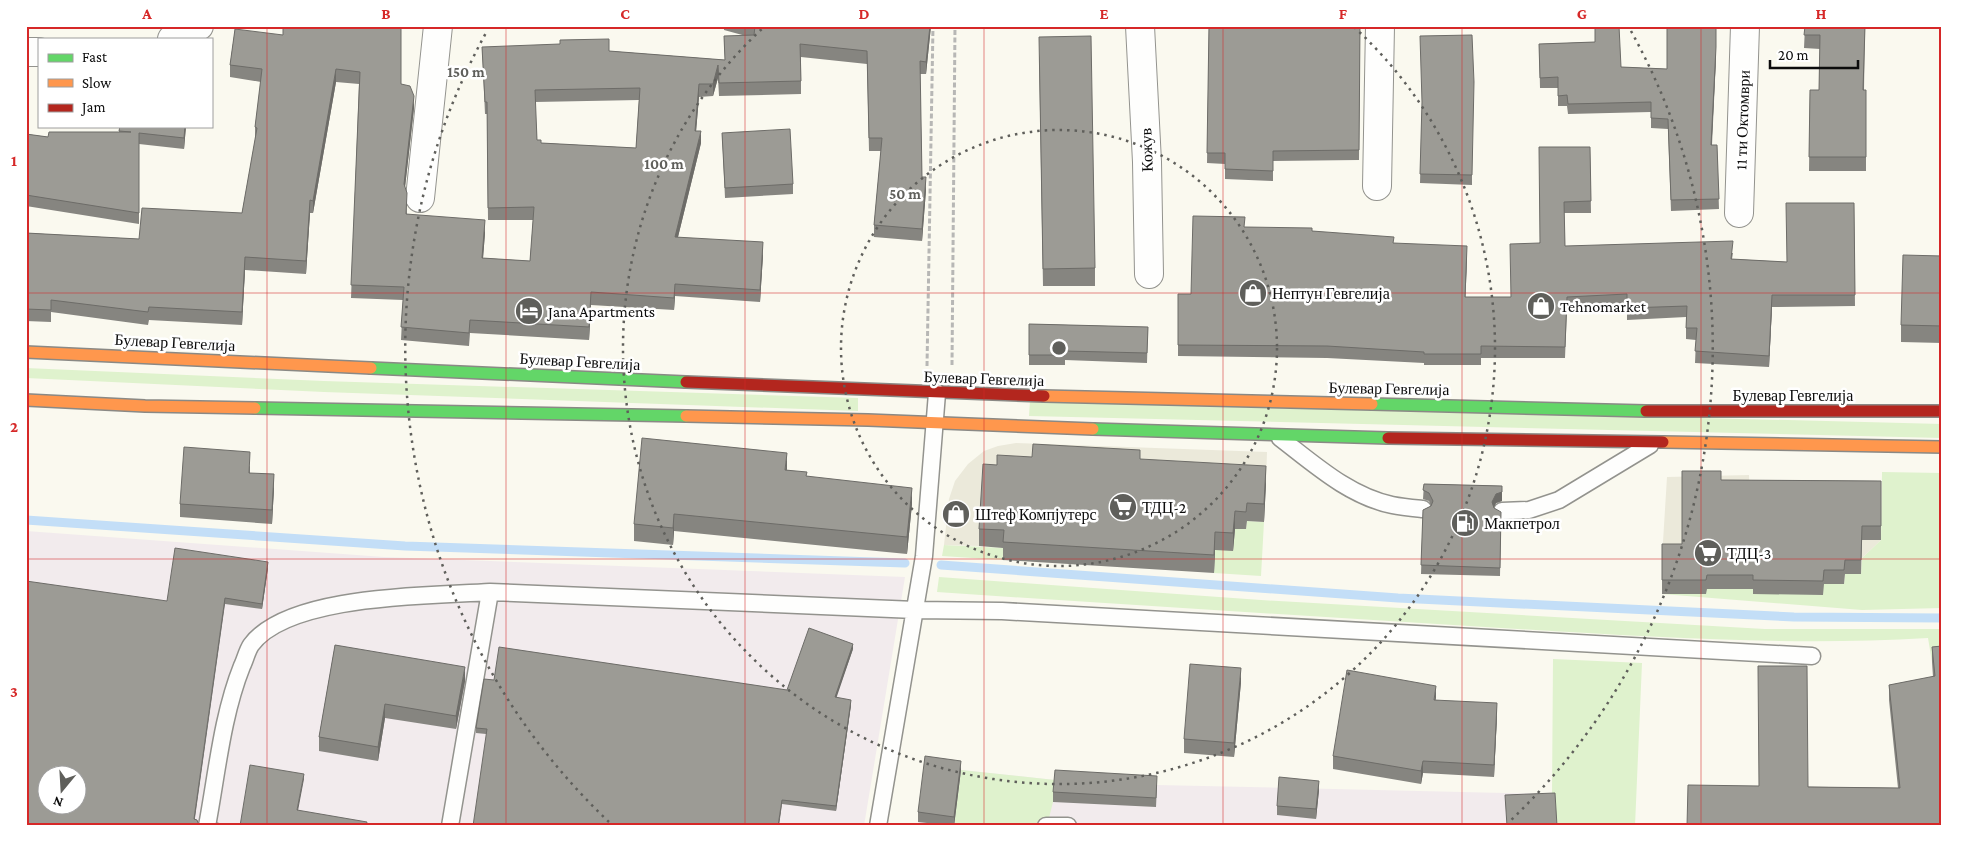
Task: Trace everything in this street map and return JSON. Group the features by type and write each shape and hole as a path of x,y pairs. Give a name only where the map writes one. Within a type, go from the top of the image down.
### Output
{"main road":[{"name":"Булевар Гевгелија","path":"26,352 939,393 1664,411 1942,411"},
{"path":"26,400 145,406 936,423 1278,436 1942,447"}],"street":[{"path":"174,38 199,26"},
{"path":"420,198 438,26"},
{"name":"Кожув","path":"1140,26 1147,162 1149,274"},
{"path":"1377,186 1380,26"},
{"name":"11 ти Октомври","path":"1739,213 1745,26"}],"lane":[{"path":"878,826 924,556 939,393"},
{"path":"1278,436 1342,484 1367,498 1392,505 1423,509"},
{"path":"1502,512 1529,510 1559,500 1655,441"},
{"path":"450,826 490,592"},
{"path":"207,826 236,681 251,645 278,622 331,604 490,592 916,610 1012,611 1812,656"},
{"path":"1046,826 1068,826"}],"path":[{"path":"932,26 939,393"},
{"path":"939,393 955,26"}],"shaded area":[{"path":"1016,443 1267,452 1266,483 983,482 979,546 944,545 949,499 955,481 968,464 984,451"},
{"path":"1749,475 1751,539 1881,540 1862,558 1662,558 1667,477"},
{"path":"26,531 384,557 905,577 864,826 26,826"},
{"path":"925,766 1055,780 1157,785 1552,794 1557,826 918,826"}],"green space":[{"path":"26,368 324,381 858,398 858,411 324,392 26,378"},
{"path":"1030,401 1942,424 1942,438 1029,416"},
{"path":"1882,472 1942,473 1942,608 1862,610 1662,594 1706,594 1708,553 1753,589 1753,594 1824,584 1844,584 1845,574 1861,574 1862,558 1881,540"},
{"path":"1247,521 1264,522 1261,576 1214,573 1215,550 1233,550 1235,529 1246,529"},
{"path":"944,545 1004,548 1003,560 942,556"},
{"path":"939,577 1261,600 1765,629 1942,629 1942,661 1932,662 1928,638 1756,641 1469,626 937,592"},
{"path":"1553,659 1642,663 1635,826 1557,826 1552,794"},
{"path":"961,770 1055,780 1053,802 1047,826 954,826"}],"building":[{"path":"283,26 401,26 401,84 410,86 414,96 404,184 407,193 406,214 485,220 482,258 530,261 534,207 488,208 487,102 485,102 482,47 560,44 560,40 609,39 609,51 725,60 724,36 754,35 755,26 930,26 926,62 920,61 922,177 926,177 922,229 874,225 882,138 869,138 867,51 800,44 801,81 719,83 718,65 713,84 699,84 695,131 701,131 675,237 763,242 760,290 675,284 674,298 591,292 589,327 470,320 469,333 401,327 404,287 351,285 360,72 336,69 313,201 310,200 306,261 245,257 242,312 149,307 148,312 51,300 51,310 26,309 26,233 139,239 142,208 242,213 257,128 255,127 262,69 230,65 235,29 283,35","holes":["640,88 636,148 541,143 541,140 537,140 535,90"]},
{"path":"1209,26 1360,26 1359,150 1273,151 1273,171 1225,169 1225,153 1207,153"},
{"path":"1595,26 1619,26 1621,67 1667,69 1667,26 1716,26 1711,145 1717,145 1719,199 1671,200 1668,119 1651,118 1651,102 1568,104 1567,95 1558,96 1558,77 1540,78 1539,44 1595,42"},
{"path":"1805,26 1865,26 1863,90 1866,90 1866,157 1809,157 1810,90 1819,90 1820,35 1804,35"},
{"path":"1472,35 1474,82 1472,175 1420,174 1422,102 1420,36"},
{"path":"1091,36 1095,268 1043,269 1039,37"},
{"path":"120,128 185,128 184,138 139,133 139,213 26,195 26,134 48,137 49,132 131,132 119,131"},
{"path":"790,129 793,184 725,188 722,133"},
{"path":"1539,147 1590,147 1591,201 1564,202 1565,246 1733,241 1731,259 1787,262 1786,203 1854,203 1855,295 1772,295 1769,356 1695,351 1697,328 1686,328 1687,306 1627,308 1627,294 1567,297 1565,347 1481,346 1481,354 1424,354 1424,352 1327,346 1178,345 1178,294 1191,294 1193,216 1245,217 1244,227 1312,228 1312,231 1394,237 1393,243 1467,246 1465,297 1511,297 1510,244 1540,243"},
{"path":"1903,255 1942,256 1942,326 1901,325"},
{"path":"1029,324 1148,327 1147,353 1065,351 1065,355 1029,355"},
{"path":"642,438 787,453 785,470 807,472 806,476 912,488 907,537 674,514 673,528 634,524"},
{"name":"ТДЦ-2","path":"1033,444 1140,450 1140,459 1266,466 1264,504 1247,503 1246,512 1235,511 1233,533 1215,532 1214,555 1003,542 1004,530 979,529 983,464 997,465 997,455 1032,457"},
{"path":"184,447 250,452 249,473 274,474 272,510 180,504"},
{"path":"1682,471 1721,471 1721,480 1881,481 1881,526 1862,526 1861,560 1845,560 1844,570 1824,570 1823,581 1753,580 1753,575 1707,575 1706,580 1662,580 1662,544 1682,544"},
{"path":"1424,484 1502,486 1502,492 1496,494 1492,502 1494,508 1501,512 1500,568 1421,565 1423,510 1431,506 1433,501 1429,493 1423,490"},
{"path":"175,548 268,562 262,604 225,598 194,819 197,820 199,826 26,826 26,581 167,601"},
{"path":"809,628 853,644 835,697 851,700 836,806 782,800 778,826 473,826 487,729 476,728 484,679 494,680 499,647 787,690"},
{"path":"335,645 465,667 456,716 385,704 378,747 319,737"},
{"path":"1942,646 1942,826 1687,826 1688,785 1759,786 1758,666 1807,666 1808,787 1900,788 1889,685 1935,676 1932,647"},
{"path":"1190,664 1241,668 1234,743 1184,739"},
{"path":"1347,670 1436,686 1434,700 1497,703 1494,765 1423,761 1421,771 1333,756"},
{"path":"925,756 961,761 954,817 918,812"},
{"path":"250,765 304,774 297,810 367,822 366,826 240,826"},
{"path":"1055,770 1157,776 1156,798 1053,792"},
{"path":"1279,777 1319,781 1316,809 1277,806"},
{"path":"1555,793 1557,826 1507,826 1505,795"},
{"path":"217,823 231,826 214,826"}],"waterway":[{"path":"26,520 405,546 905,563"},
{"path":"941,565 1398,598 1794,617 1942,618"}],"traffic: fast":[{"path":"371,368 686,382"},
{"path":"1372,404 1646,411"},
{"path":"255,408 686,416"},
{"path":"1093,429 1388,438"}],"traffic: slow":[{"path":"26,352 371,368"},
{"path":"1044,396 1372,404"},
{"path":"26,400 145,406 255,408"},
{"path":"686,416 868,420 1093,429"},
{"path":"1663,442 1942,447"}],"traffic: jam":[{"path":"686,382 1044,396"},
{"path":"1646,411 1942,411"},
{"path":"1388,438 1663,442"}],"place":[{"name":"Нептун Гевгелија","path":"1253,293"},
{"name":"Tehnomarket","path":"1541,306"},
{"name":"Jana Apartments","path":"529,311"},
{"name":"ТДЦ-2","path":"1123,507"},
{"name":"Штеф Компјутерс","path":"956,514"},
{"name":"Макпетрол","path":"1465,523"},
{"name":"ТДЦ-3","path":"1708,553"}]}
